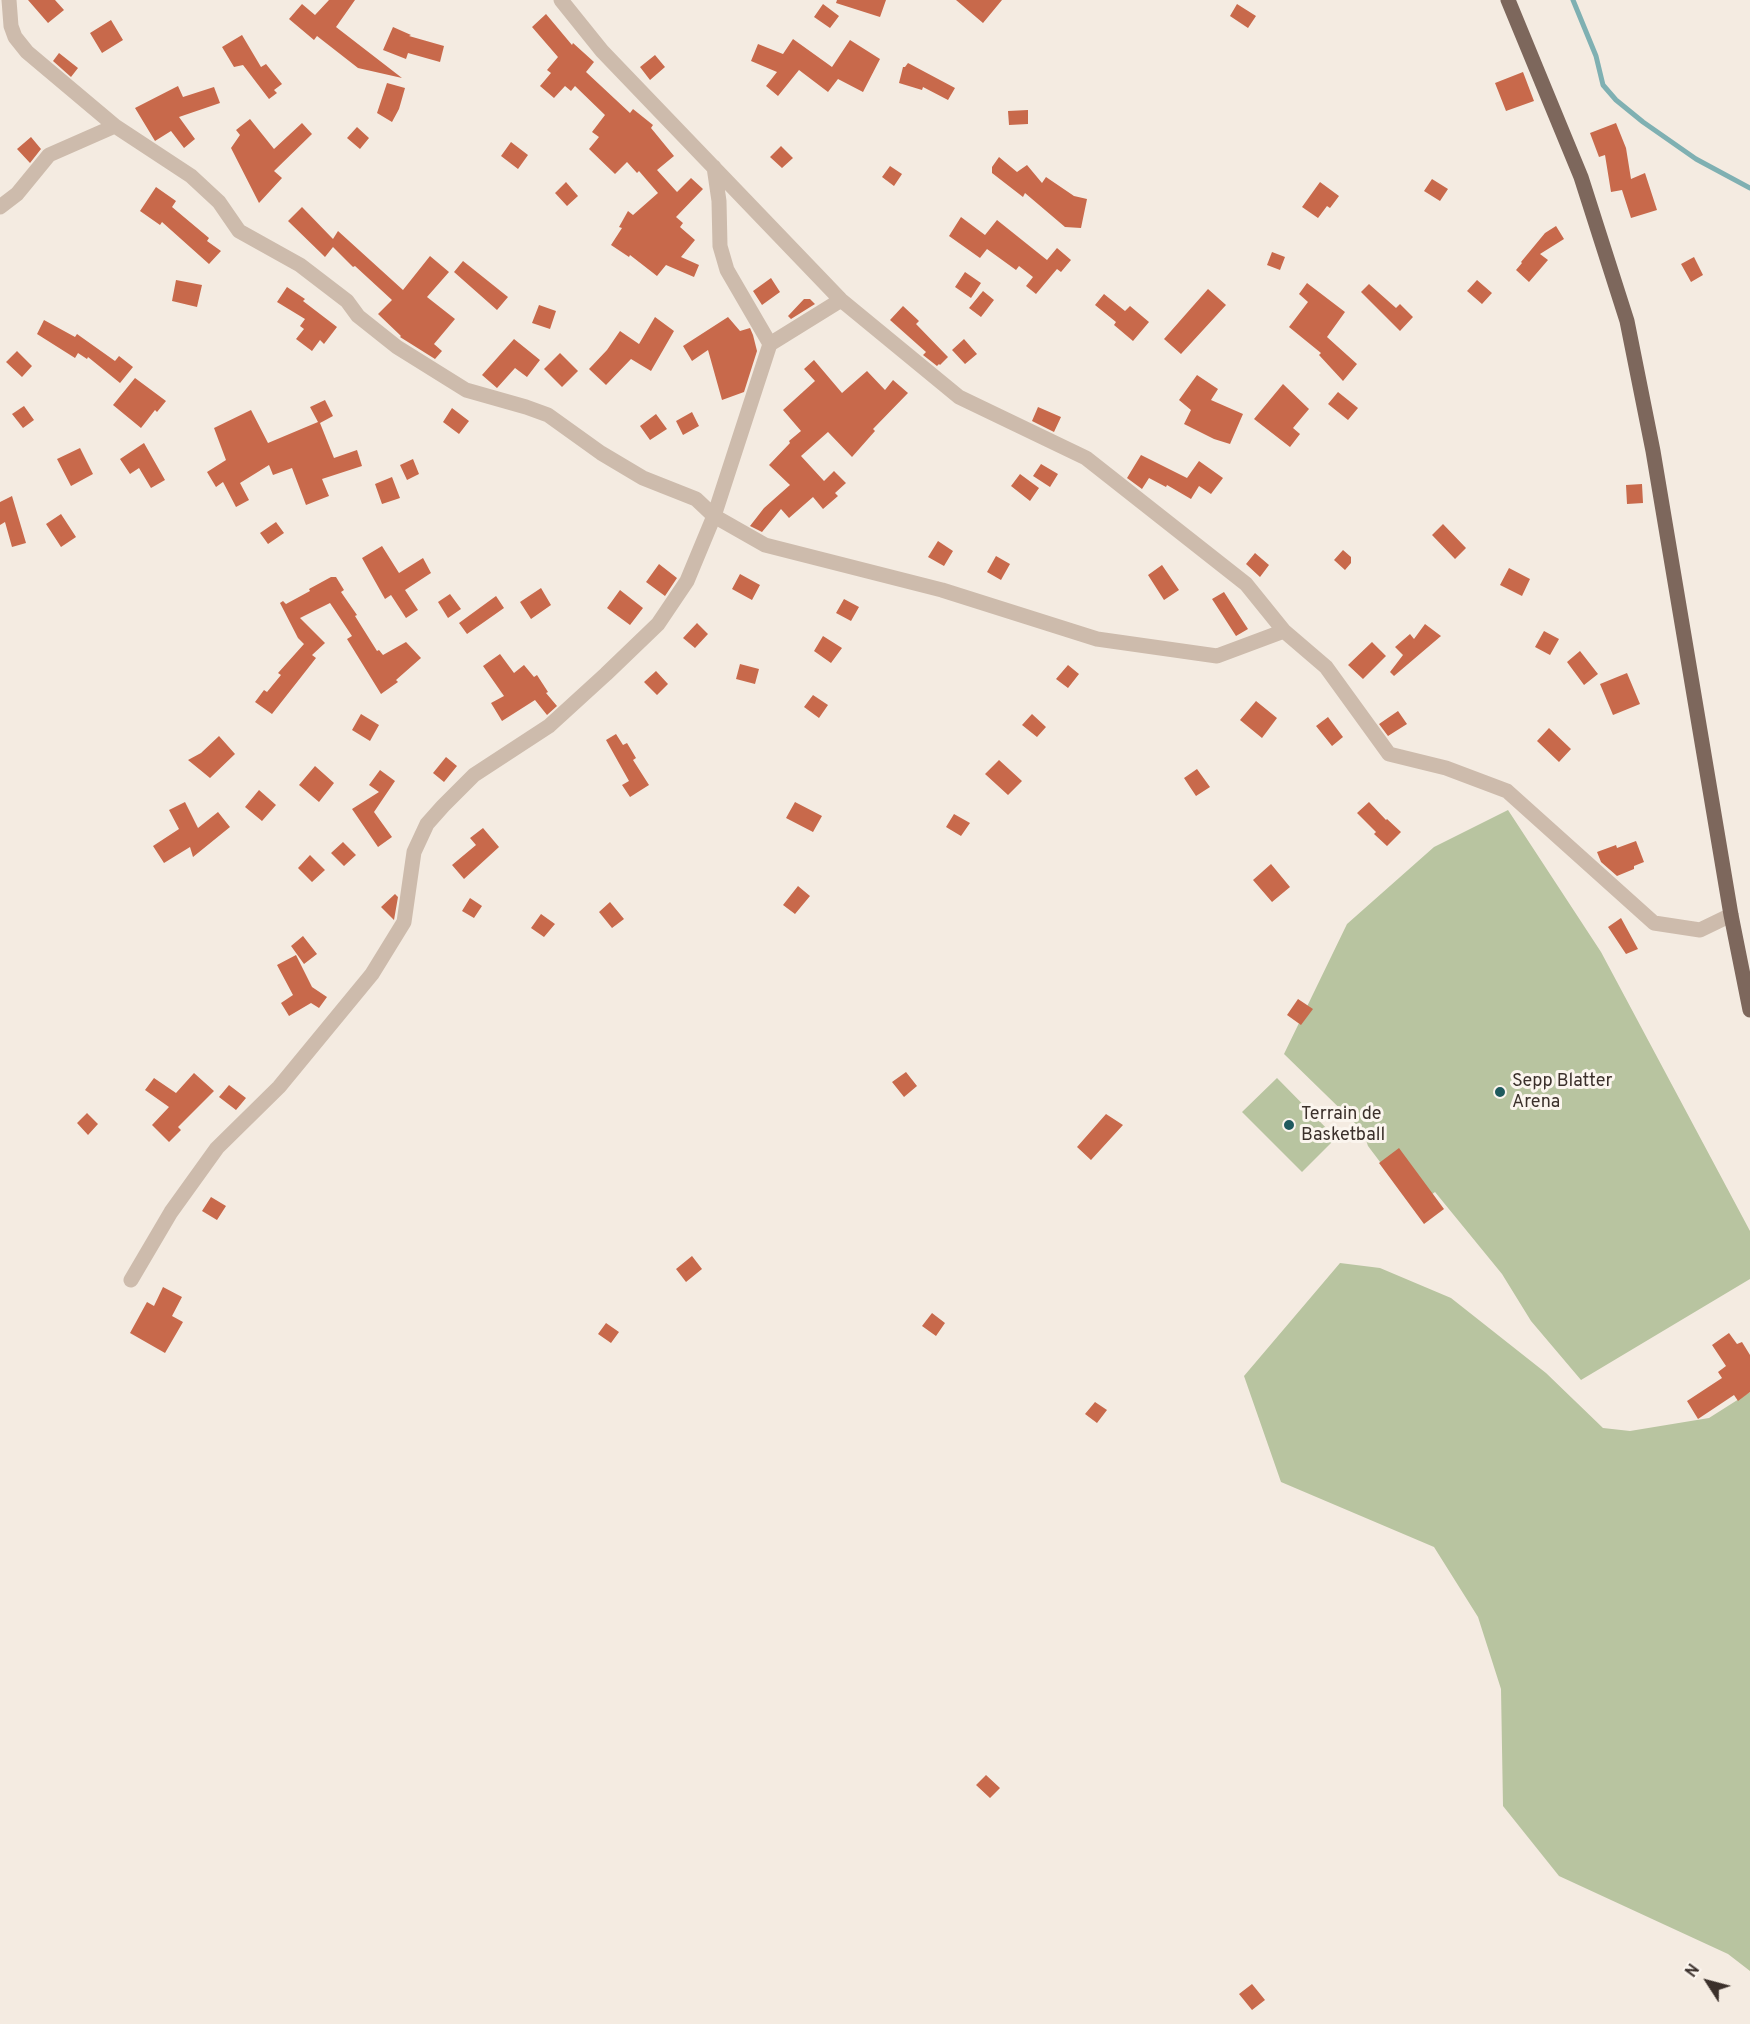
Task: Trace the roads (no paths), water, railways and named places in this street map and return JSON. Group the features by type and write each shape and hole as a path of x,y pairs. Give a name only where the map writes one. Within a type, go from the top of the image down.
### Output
{"main road":[{"path":"1508,0 1581,177 1627,321 1653,451 1731,915 1750,1010"}],"street":[{"path":"9,0 11,26 15,37 27,52 115,126 191,176 219,202 239,231 300,265 347,302 358,316 398,347 466,390 548,415 601,453 643,478 696,500 714,516 765,545 942,590 1097,639 1217,656 1284,630"},
{"path":"561,0 602,51 841,300 959,397 1086,459 1246,584 1284,630 1326,667 1389,754 1446,768 1507,791 1654,923 1700,930 1731,915"},
{"path":"0,207 17,194 49,155 115,126"},
{"path":"714,167 719,201 720,246 727,270 770,344"},
{"path":"131,1280 171,1212 217,1148 279,1087 372,974 404,922 414,852 427,825 474,775 549,726 658,624 687,580 714,516 770,344 841,300"}],"waterway":[{"path":"1573,0 1596,56 1603,85 1616,100 1696,159 1750,188"}],"place":[{"name":"Sepp Blatter Arena","path":"1500,1092"},
{"name":"Terrain de Basketball","path":"1289,1125"}]}
